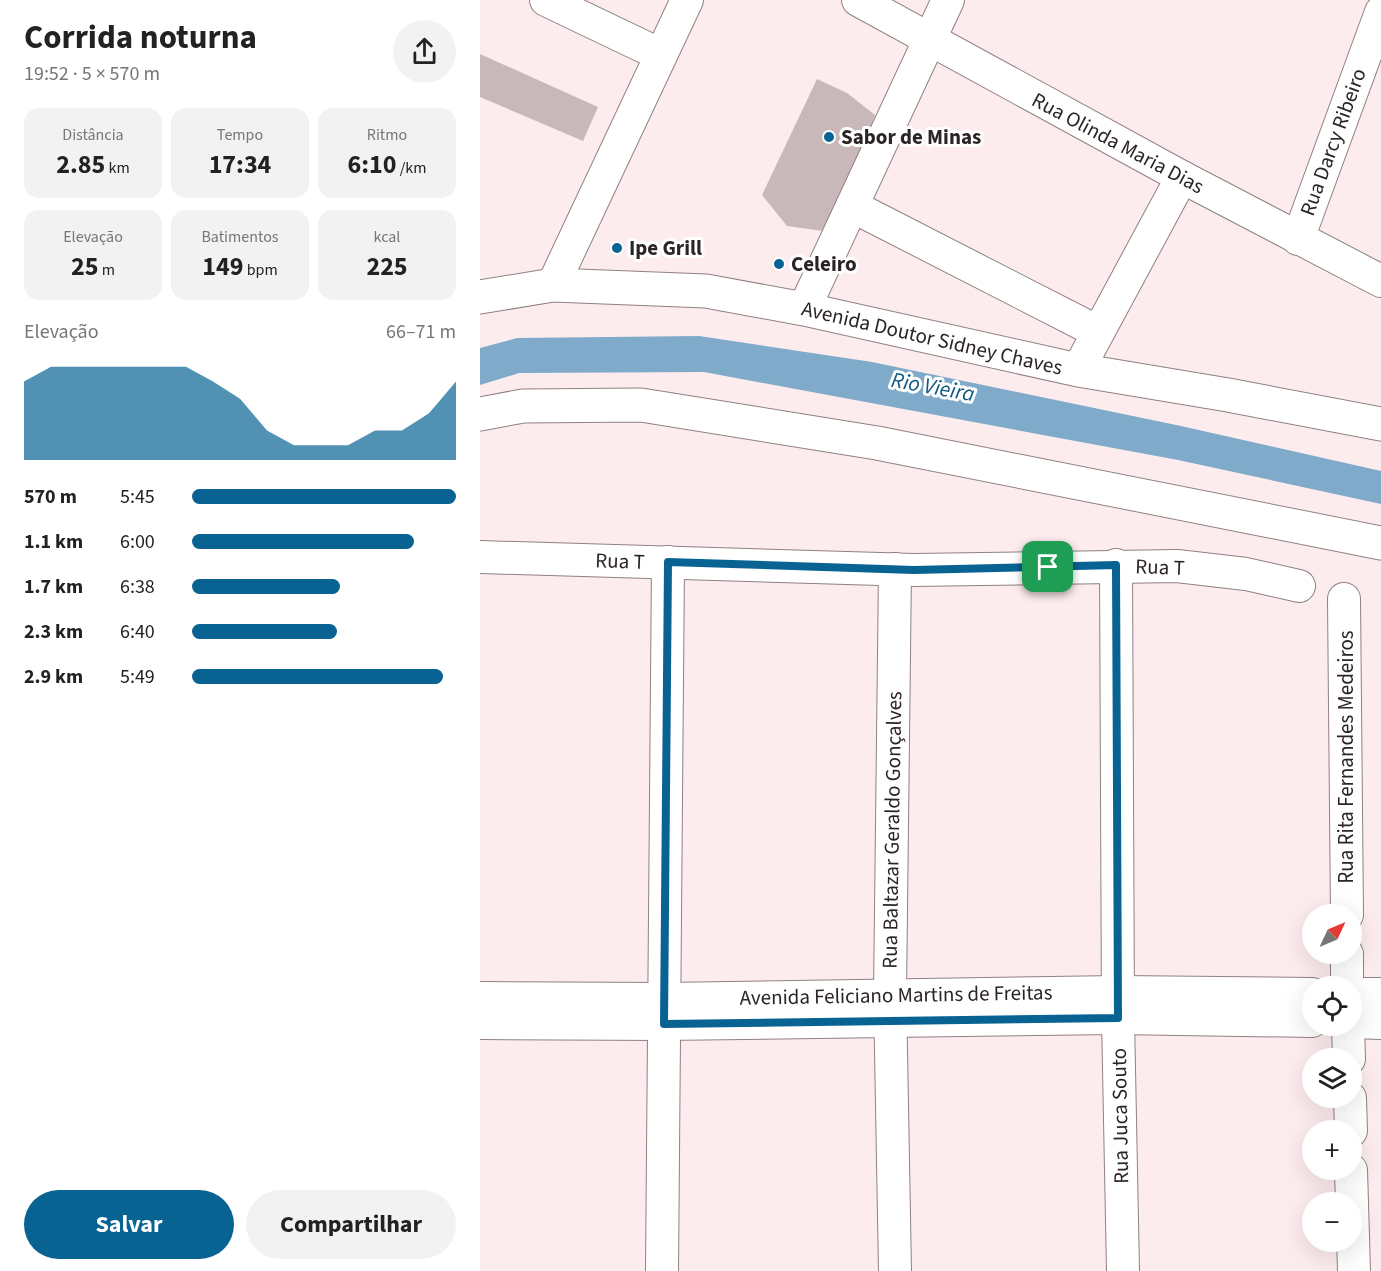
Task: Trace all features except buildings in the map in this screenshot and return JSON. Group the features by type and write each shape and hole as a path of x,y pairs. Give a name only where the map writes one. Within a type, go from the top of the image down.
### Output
{"main road":[{"name":"Avenida Doutor Sidney Chaves","path":"480,297 553,285 706,291 804,309 1078,370 1381,424"},
{"path":"480,414 523,406 641,405 877,443 1381,543"}],"street":[{"path":"546,0 661,55"},
{"path":"553,285 687,0"},
{"name":"Rua Olinda Maria Dias","path":"858,0 1182,177 1381,281"},
{"path":"804,309 948,0"},
{"name":"Rua Darcy Ribeiro","path":"1298,239 1381,12"},
{"path":"1078,370 1182,177"},
{"path":"852,206 1098,332"},
{"name":"Rua T","path":"480,557 894,569 1177,566 1246,574 1299,586"},
{"path":"662,1271 668,562"},
{"name":"Rua Juca Souto","path":"1116,565 1122,1271"},
{"name":"Rua Baltazar Geraldo Gonçalves","path":"894,569 890,1009 895,1271"},
{"name":"Rua Rita Fernandes Medeiros","path":"1344,599 1347,904"},
{"path":"1362,994 1381,994"},
{"name":"Avenida Feliciano Martins de Freitas","path":"480,1023 664,1012 1118,1005 1302,995"},
{"name":"Avenida Feliciano Martins de Freitas","path":"480,998 664,1012"},
{"name":"Avenida Feliciano Martins de Freitas","path":"1118,1005 1302,1020"},
{"path":"1362,1023 1381,1023"},
{"path":"1352,1180 1354,1271"}],"water":[{"name":"Rio Vieira","path":"699,336 872,362 1181,426 1381,471 1381,504 1178,460 704,372 519,373 480,385 480,348 517,338"}],"place":[{"name":"Sabor de Minas","path":"829,137"},
{"name":"Ipe Grill","path":"617,248"},
{"name":"Celeiro","path":"779,264"}],"route":[{"path":"668,562 914,570 1048,567 1116,565 1118,1018 664,1024 668,562"}]}
